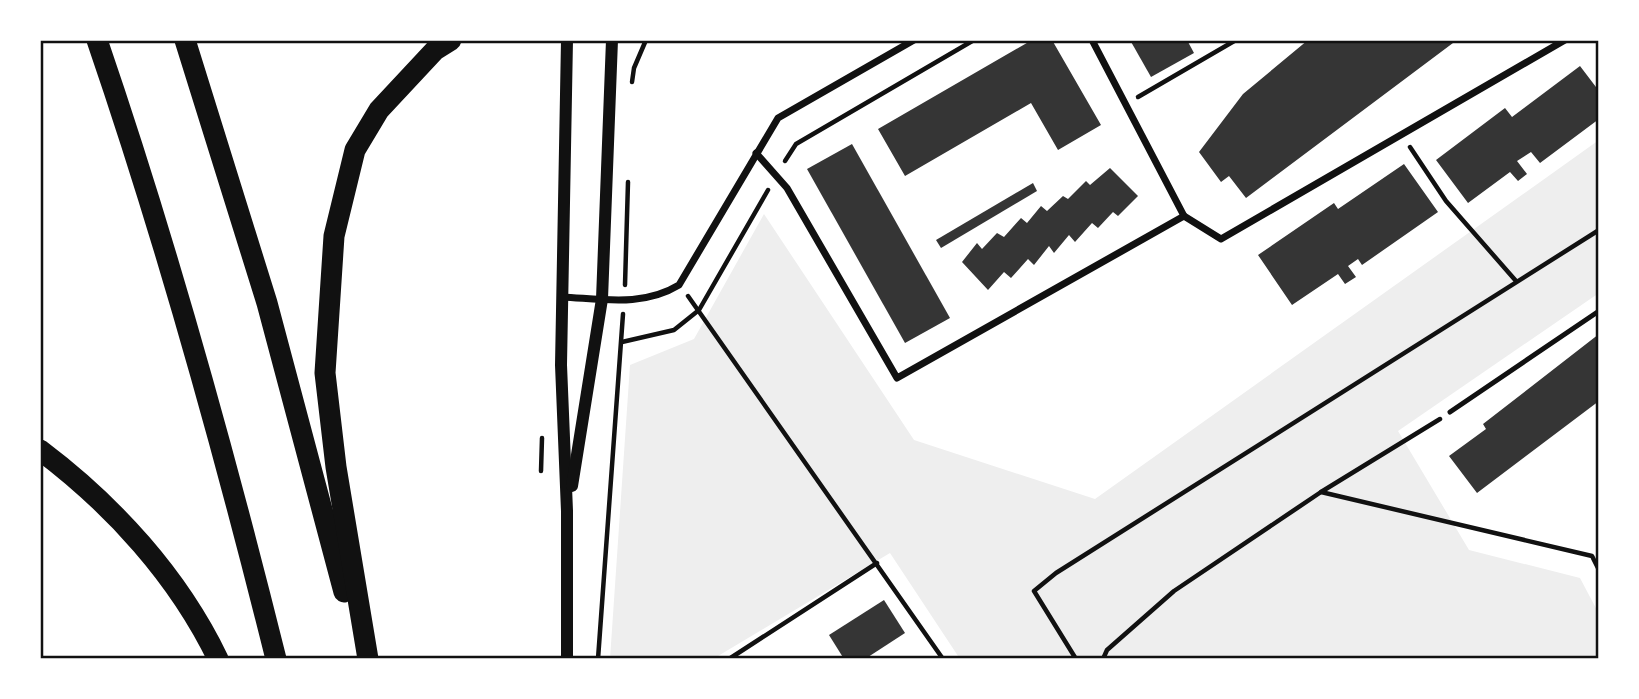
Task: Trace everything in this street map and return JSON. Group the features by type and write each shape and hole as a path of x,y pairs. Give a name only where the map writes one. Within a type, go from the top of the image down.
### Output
{"highway":[{"path":"97,40 137,158 187,323 237,502 276,659"},
{"path":"185,40 267,303 361,659"},
{"path":"368,659 336,467 325,373 334,236 342,192 355,150 366,130 379,110 411,74 451,40"},
{"path":"40,450 138,539 175,588 218,659"}],"street":[{"path":"567,40 561,365 568,511 567,659"},
{"path":"568,511 602,299 612,40"},
{"path":"562,297 624,301 663,295 679,285 778,118 914,40"},
{"path":"1091,40 1184,216 1221,239 1565,40"},
{"path":"755,153 787,188 897,378 1184,216"}],"lane":[{"path":"1450,412 1599,311"}],"path":[{"path":"631,90 634,68 646,40"},
{"path":"1125,104 1236,40"},
{"path":"1403,135 1446,201 1516,281"},
{"path":"598,659 624,301 629,168"},
{"path":"1076,659 1034,591 1056,573 1599,230"},
{"path":"699,310 943,659"},
{"path":"1103,659 1107,650 1174,591 1321,492 1450,412"},
{"path":"1321,492 1592,556 1599,570"},
{"path":"729,659 877,563"},
{"path":"591,641 598,641"}],"shaded area":[{"path":"1599,140 1599,293 1398,431 1469,550 1580,578 1599,614 1599,659 960,659 890,553 713,659 610,659 630,365 694,339 764,214 914,440 1095,499"}],"building":[{"path":"1032,40 1052,40 1101,125 1058,150 1031,103 905,176 878,129"},
{"path":"1130,40 1187,40 1194,53 1151,77"},
{"path":"1308,40 1457,40 1246,198 1229,176 1221,182 1199,152 1243,94"},
{"path":"1580,66 1599,91 1599,119 1540,163 1531,152 1517,161 1527,174 1518,181 1510,172 1468,203 1436,160 1505,108 1512,117"},
{"path":"852,144 950,318 905,343 807,169"},
{"path":"1404,164 1438,212 1362,265 1358,259 1348,266 1356,277 1345,284 1338,274 1292,305 1258,255 1334,203 1338,209"},
{"path":"1110,168 1138,196 1118,216 1113,212 1098,228 1092,223 1075,242 1069,235 1054,253 1049,246 1034,265 1028,259 1011,278 1004,272 988,290 962,262 977,243 982,249 997,233 1004,237 1021,218 1027,223 1041,206 1047,211 1063,196 1068,199 1086,181 1090,185"},
{"path":"1033,183 1037,191 941,248 936,240"},
{"path":"1599,334 1599,401 1477,493 1449,456 1486,429 1483,424"},
{"path":"884,600 905,633 865,659 844,659 829,635"}]}
